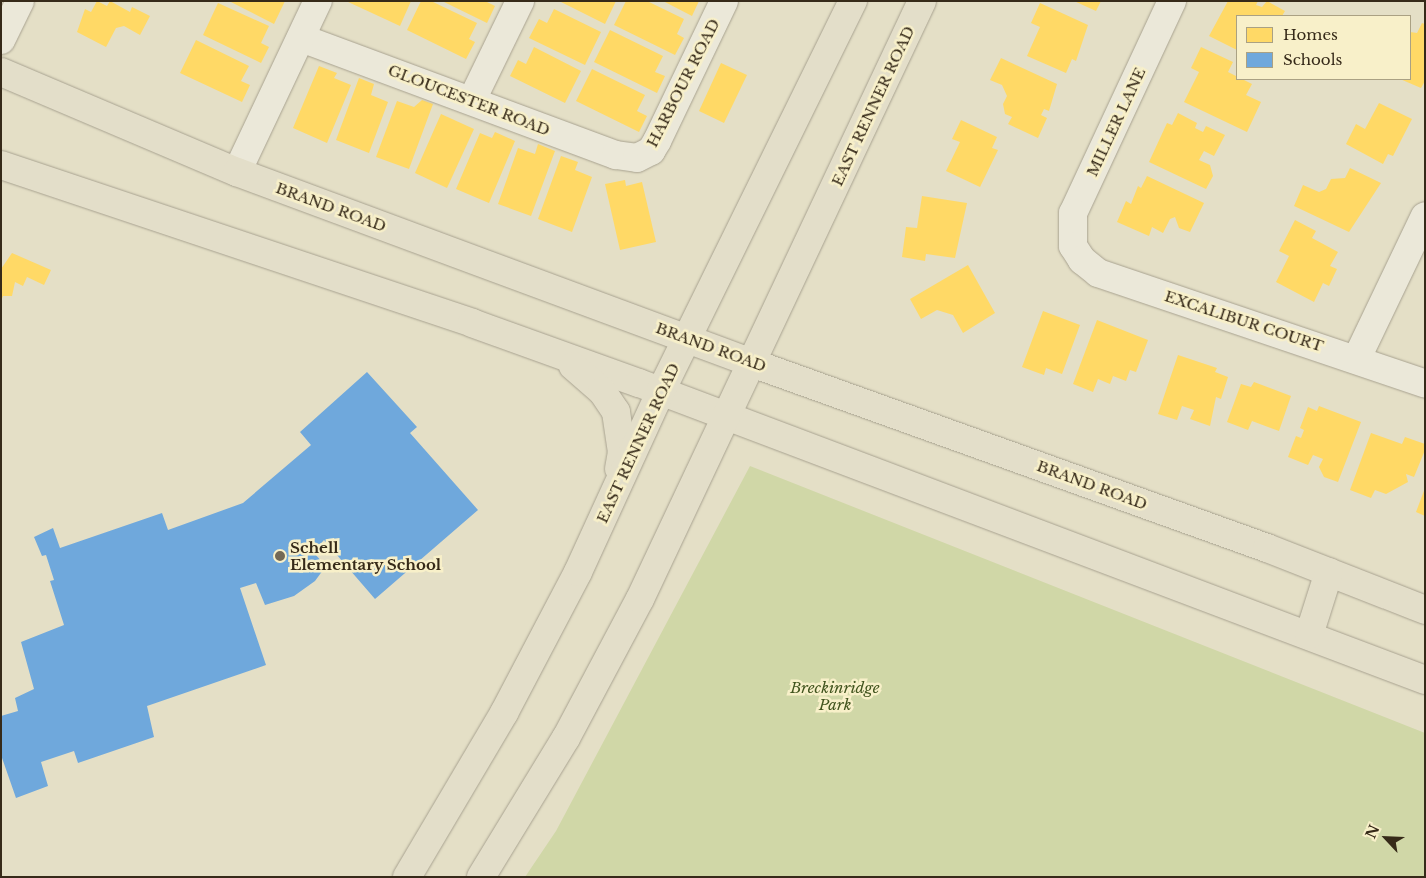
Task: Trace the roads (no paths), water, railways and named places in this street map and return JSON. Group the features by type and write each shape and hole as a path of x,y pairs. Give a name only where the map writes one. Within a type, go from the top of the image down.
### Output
{"main road":[{"name":"EAST RENNER ROAD","path":"407,877 504,713 578,572 662,391 852,1"},
{"name":"EAST RENNER ROAD","path":"481,877 566,738 640,599 922,1"},
{"name":"BRAND ROAD","path":"1,72 237,172 752,363 1329,572 1425,610"},
{"path":"1,165 662,391 1425,680"},
{"path":"560,355 602,391 616,412 622,452 614,494"},
{"path":"1309,635 1329,572"}],"street":[{"path":"1,40 20,1"},
{"path":"237,172 318,1"},
{"path":"472,100 520,1"},
{"name":"HARBOUR ROAD","path":"637,158 651,151 657,141 724,1"},
{"name":"MILLER LANE","path":"1073,246 1073,213 1172,1"},
{"name":"GLOUCESTER ROAD","path":"301,38 616,155 637,158"},
{"path":"1357,358 1425,216"},
{"name":"EXCALIBUR COURT","path":"1073,246 1082,260 1098,273 1357,358 1425,384"}],"place":[{"name":"Schell Elementary School","path":"280,556"}],"park label":[{"name":"Breckinridge Park","path":"835,696"}]}
